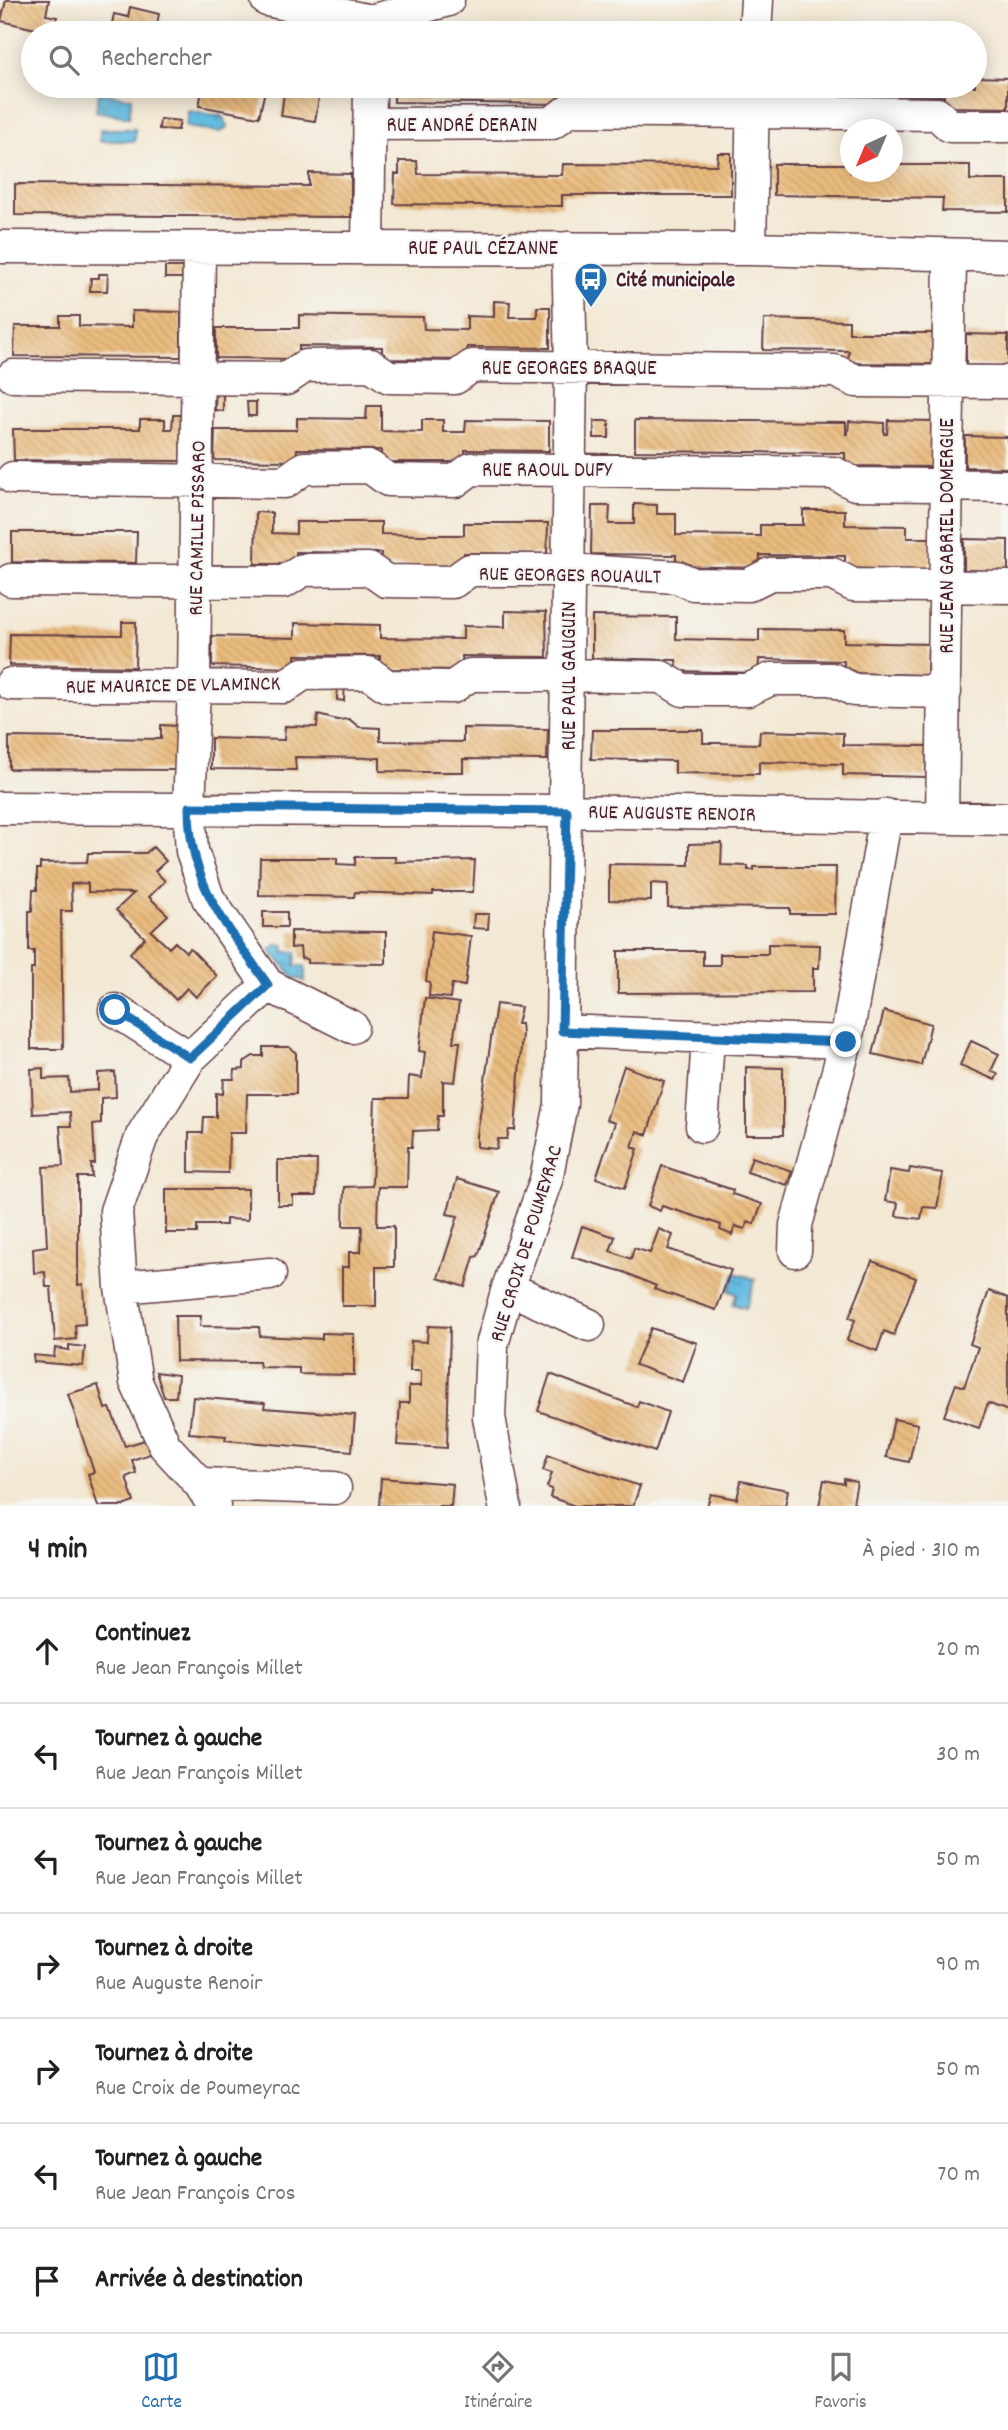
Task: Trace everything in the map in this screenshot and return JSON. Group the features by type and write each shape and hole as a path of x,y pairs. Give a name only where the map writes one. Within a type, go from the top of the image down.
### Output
{"street":[{"path":"267,0 359,18 448,0"},
{"path":"756,21 757,0"},
{"path":"368,247 370,98"},
{"path":"750,249 752,99"},
{"name":"RUE ANDRÉ DERAIN","path":"369,124 552,123 569,110 752,99 937,114 950,126 1008,126"},
{"name":"RUE PAUL CÉZANNE","path":"0,247 750,249 1008,256"},
{"name":"RUE PAUL GAUGUIN","path":"567,811 571,366 568,248"},
{"name":"RUE CAMILLE PISSARO","path":"199,249 196,582 189,807 192,851 208,898 268,985"},
{"name":"RUE JEAN GABRIEL DOMERGUE","path":"942,818 950,255"},
{"name":"RUE GEORGES BRAQUE","path":"13,376 286,379 305,366 371,365 389,377 455,378 472,366 571,366 835,371 856,381 1008,382"},
{"name":"RUE RAOUL DUFY","path":"13,478 285,482 304,468 370,467 388,480 455,481 471,469 570,469 834,473 855,484 1008,486"},
{"name":"RUE GEORGES ROUAULT","path":"11,580 284,582 303,570 369,569 386,582 453,582 470,570 568,570 677,577 693,584 748,585 770,574 832,574 853,585 1008,587"},
{"name":"RUE MAURICE DE VLAMINCK","path":"11,684 284,687 303,674 369,673 387,686 453,687 470,675 568,675 661,677 683,690 748,690 771,679 832,679 854,690 945,692"},
{"name":"RUE AUGUSTE RENOIR","path":"0,808 189,807 886,814 1008,819"},
{"name":"RUE CROIX DE POUMEYRAC","path":"505,1506 489,1417 492,1345 508,1288 546,1180 556,1141 561,1104 567,811"},
{"path":"795,1251 796,1225 846,1042 886,814"},
{"path":"335,1488 207,1495 164,1446 136,1382 121,1287 116,1211 142,1136 190,1058 268,985 352,1027"},
{"path":"115,1010 190,1058"},
{"path":"562,1031 708,1039 846,1042"},
{"path":"702,1126 708,1039"},
{"path":"121,1287 270,1274"},
{"path":"508,1288 589,1325"}],"water":[{"path":"98,98 132,98 129,117 96,111"},
{"path":"188,111 222,116 228,127 220,132 186,127"},
{"path":"100,129 135,129 135,141 100,141"},
{"path":"277,945 284,945 284,952 296,952 295,966 305,966 305,981 293,977 270,950"},
{"path":"735,1273 755,1279 746,1308 733,1304 737,1294 729,1291"}],"building":[{"path":"6,0 49,0 46,15 57,17 56,21 21,21 21,26 1,21"},
{"path":"130,7 159,14 158,21 113,21 114,14 128,17"},
{"path":"987,77 1008,78 1008,108 944,107 944,98 987,98"},
{"path":"201,98 263,98 259,117 199,106"},
{"path":"283,98 319,98 315,121 281,116"},
{"path":"394,98 563,98 563,104 394,102"},
{"path":"160,119 180,121 178,130 159,129"},
{"path":"718,153 731,153 731,195 562,195 562,206 394,204 395,174 399,174 399,161 417,161 418,174 562,175 563,164 717,165"},
{"path":"774,164 840,164 840,182 903,182 903,165 970,165 970,180 1008,180 1008,212 942,211 943,198 774,195"},
{"path":"309,173 351,174 351,217 15,215 15,184 309,186"},
{"path":"165,267 183,267 182,278 165,278"},
{"path":"99,274 108,274 107,291 90,291 91,278 99,278"},
{"path":"494,301 510,302 509,317 537,317 537,307 550,307 550,348 467,347 467,360 382,359 382,347 299,346 299,359 216,358 216,328 299,328 299,315 423,317 424,329 467,330 467,316 494,317"},
{"path":"132,311 181,312 181,357 14,356 15,326 60,326 60,316 79,316 79,326 132,327"},
{"path":"764,319 849,321 849,333 933,333 932,364 848,363 849,351 763,350"},
{"path":"966,334 1008,335 1008,366 966,365"},
{"path":"216,384 223,384 223,411 215,410"},
{"path":"247,402 256,402 256,416 248,416"},
{"path":"367,406 381,406 381,431 422,432 422,420 443,420 443,432 465,432 466,420 549,421 549,451 465,450 465,462 381,462 381,450 297,449 296,461 214,460 215,430 297,430 297,418 366,419"},
{"path":"173,415 181,415 180,461 14,460 13,429 140,429 140,419 165,419 165,429 172,429"},
{"path":"635,420 846,422 846,434 849,421 884,423 884,434 887,434 888,420 931,421 931,467 845,466 845,453 635,451"},
{"path":"594,421 609,421 609,438 594,438"},
{"path":"965,436 1008,437 1008,468 965,467"},
{"path":"634,504 657,505 657,514 676,514 676,535 760,536 760,525 803,525 803,510 845,510 845,525 907,526 907,538 930,538 930,571 845,568 845,556 760,555 759,568 676,566 676,555 591,554 592,506 610,506 609,524 634,524"},
{"path":"256,512 272,513 272,533 296,534 296,522 381,522 381,534 422,535 464,535 464,523 548,523 547,554 464,553 463,566 380,566 381,553 296,552 296,564 255,564"},
{"path":"12,532 137,532 136,563 12,562"},
{"path":"964,539 1008,540 1008,572 964,571"},
{"path":"505,611 546,612 547,657 462,656 463,670 380,669 380,656 295,655 295,668 212,666 212,636 295,638 295,623 380,625 380,638 463,639 463,626 505,627"},
{"path":"592,616 676,617 676,639 759,641 759,629 844,630 844,642 928,644 927,675 844,673 844,661 759,659 758,673 677,671 676,660 592,658"},
{"path":"122,622 136,622 135,667 9,665 10,634 122,635"},
{"path":"337,682 345,682 344,701 337,700"},
{"path":"318,715 337,720 349,719 359,727 380,728 380,741 463,742 463,728 548,729 547,760 463,759 463,772 420,772 380,771 380,758 295,757 296,770 211,769 211,738 284,740 285,726 317,727"},
{"path":"161,725 178,726 177,770 9,769 9,737 161,739"},
{"path":"592,730 703,730 703,743 759,744 760,731 843,733 843,745 927,746 926,777 843,775 843,764 759,762 759,774 675,773 675,761 591,759"},
{"path":"722,843 721,865 748,866 748,870 754,870 754,867 836,867 835,914 790,914 790,908 668,907 668,884 651,883 651,901 609,900 609,864 689,865 689,844"},
{"path":"153,847 166,861 155,871 165,881 149,897 168,915 151,931 169,948 175,942 186,952 190,948 217,976 196,997 187,988 176,1000 130,953 145,938 116,910 134,893 88,892 88,883 71,884 72,911 61,911 63,1049 31,1049 31,969 34,969 34,951 29,951 29,911 32,911 33,890 37,890 37,869 40,869 40,863 87,862 88,853 146,853"},
{"path":"355,857 395,857 395,862 475,860 473,892 433,892 433,895 355,892 354,897 259,895 260,858 337,858 337,864 355,865"},
{"path":"263,912 287,912 287,927 263,927"},
{"path":"474,914 489,914 488,929 473,928"},
{"path":"291,931 386,932 386,964 307,963 307,959 301,958 300,947 291,948"},
{"path":"432,931 471,936 465,986 452,984 450,998 429,996 430,982 426,981"},
{"path":"768,944 820,945 819,968 813,968 813,992 618,993 618,951 703,951 703,965 720,965 720,954 768,954"},
{"path":"425,998 459,1003 453,1042 460,1042 455,1082 443,1081 443,1116 438,1116 437,1130 413,1131 412,1147 408,1147 407,1187 378,1187 377,1226 394,1226 394,1267 376,1267 376,1306 342,1306 342,1267 349,1267 349,1252 361,1252 362,1226 343,1226 344,1187 372,1186 375,1098 408,1098 409,1076 422,1078 425,1052 419,1051"},
{"path":"496,1004 521,1007 517,1024 521,1024 522,1033 515,1130 509,1130 507,1139 498,1139 497,1149 477,1147"},
{"path":"884,1011 931,1024 921,1065 873,1054"},
{"path":"971,1041 999,1054 991,1071 998,1074 995,1080 960,1065"},
{"path":"263,1047 289,1047 296,1053 296,1094 247,1094 246,1133 229,1133 228,1173 189,1172 189,1133 203,1133 204,1117 216,1117 216,1093 223,1094 224,1079 234,1079 235,1070 244,1069 244,1062 253,1056 263,1056"},
{"path":"624,1066 664,1081 647,1135 637,1131 632,1147 638,1149 625,1188 596,1178 615,1123 606,1120"},
{"path":"746,1067 783,1068 783,1135 746,1135"},
{"path":"43,1068 43,1079 69,1078 70,1092 98,1090 98,1073 115,1072 116,1097 101,1098 101,1123 93,1124 95,1164 91,1164 92,1177 78,1177 78,1285 83,1284 85,1324 75,1325 76,1339 55,1341 51,1287 46,1287 45,1272 34,1273 33,1248 47,1246 43,1167 63,1166 60,1126 71,1126 70,1112 33,1114 31,1069"},
{"path":"752,1157 792,1171 787,1185 747,1172"},
{"path":"278,1160 317,1160 316,1196 293,1196 293,1205 278,1205"},
{"path":"662,1166 733,1190 732,1194 762,1204 754,1224 748,1222 745,1229 735,1226 732,1235 720,1230 721,1225 707,1220 662,1206 660,1211 648,1206"},
{"path":"910,1168 943,1173 937,1208 923,1207 921,1219 896,1216 898,1203 885,1201 890,1170 909,1173"},
{"path":"457,1179 499,1192 465,1287 438,1278 458,1216 447,1214"},
{"path":"166,1189 248,1189 248,1220 226,1219 226,1225 197,1225 197,1233 166,1233"},
{"path":"582,1226 615,1237 610,1251 631,1259 634,1248 650,1253 659,1229 673,1235 668,1249 731,1270 716,1310 654,1289 656,1286 624,1272 572,1257"},
{"path":"872,1261 916,1278 894,1335 884,1331 877,1351 847,1340 855,1320 849,1318"},
{"path":"989,1291 1008,1298 1008,1411 988,1403 979,1428 944,1416 956,1384 964,1387 978,1347 970,1344"},
{"path":"175,1316 201,1316 200,1326 259,1327 260,1336 322,1339 322,1333 354,1334 354,1375 299,1374 299,1368 260,1367 259,1362 176,1361"},
{"path":"428,1326 450,1327 447,1448 397,1445 400,1403 409,1403 409,1386 421,1386 421,1371 410,1371 411,1341 427,1342"},
{"path":"651,1328 697,1343 683,1382 635,1365"},
{"path":"69,1345 85,1347 83,1366 34,1362 33,1355 54,1357 55,1348 69,1350"},
{"path":"156,1372 178,1375 176,1397 164,1397"},
{"path":"550,1374 637,1407 639,1401 668,1412 655,1452 538,1411"},
{"path":"98,1385 105,1409 110,1408 125,1446 145,1440 153,1453 132,1460 136,1473 126,1477 134,1502 123,1506 98,1506 88,1474 94,1472 68,1394"},
{"path":"193,1397 265,1403 264,1408 355,1415 352,1451 225,1440 226,1436 189,1433"},
{"path":"894,1419 918,1424 909,1462 886,1457"},
{"path":"548,1455 640,1486 633,1506 575,1506 550,1497 552,1489 547,1487 552,1473 543,1470"},
{"path":"381,1478 453,1484 451,1506 379,1506"},
{"path":"844,1479 857,1482 853,1503 861,1506 819,1506 824,1480 844,1484"},
{"path":"741,1481 788,1490 785,1506 707,1506 711,1494 737,1499"}],"place":[{"name":"Cité municipale","path":"591,309"}],"route":[{"path":"115,1010 190,1058 268,985 208,898 192,851 189,807 567,811 562,1031 708,1039 846,1042"}]}
